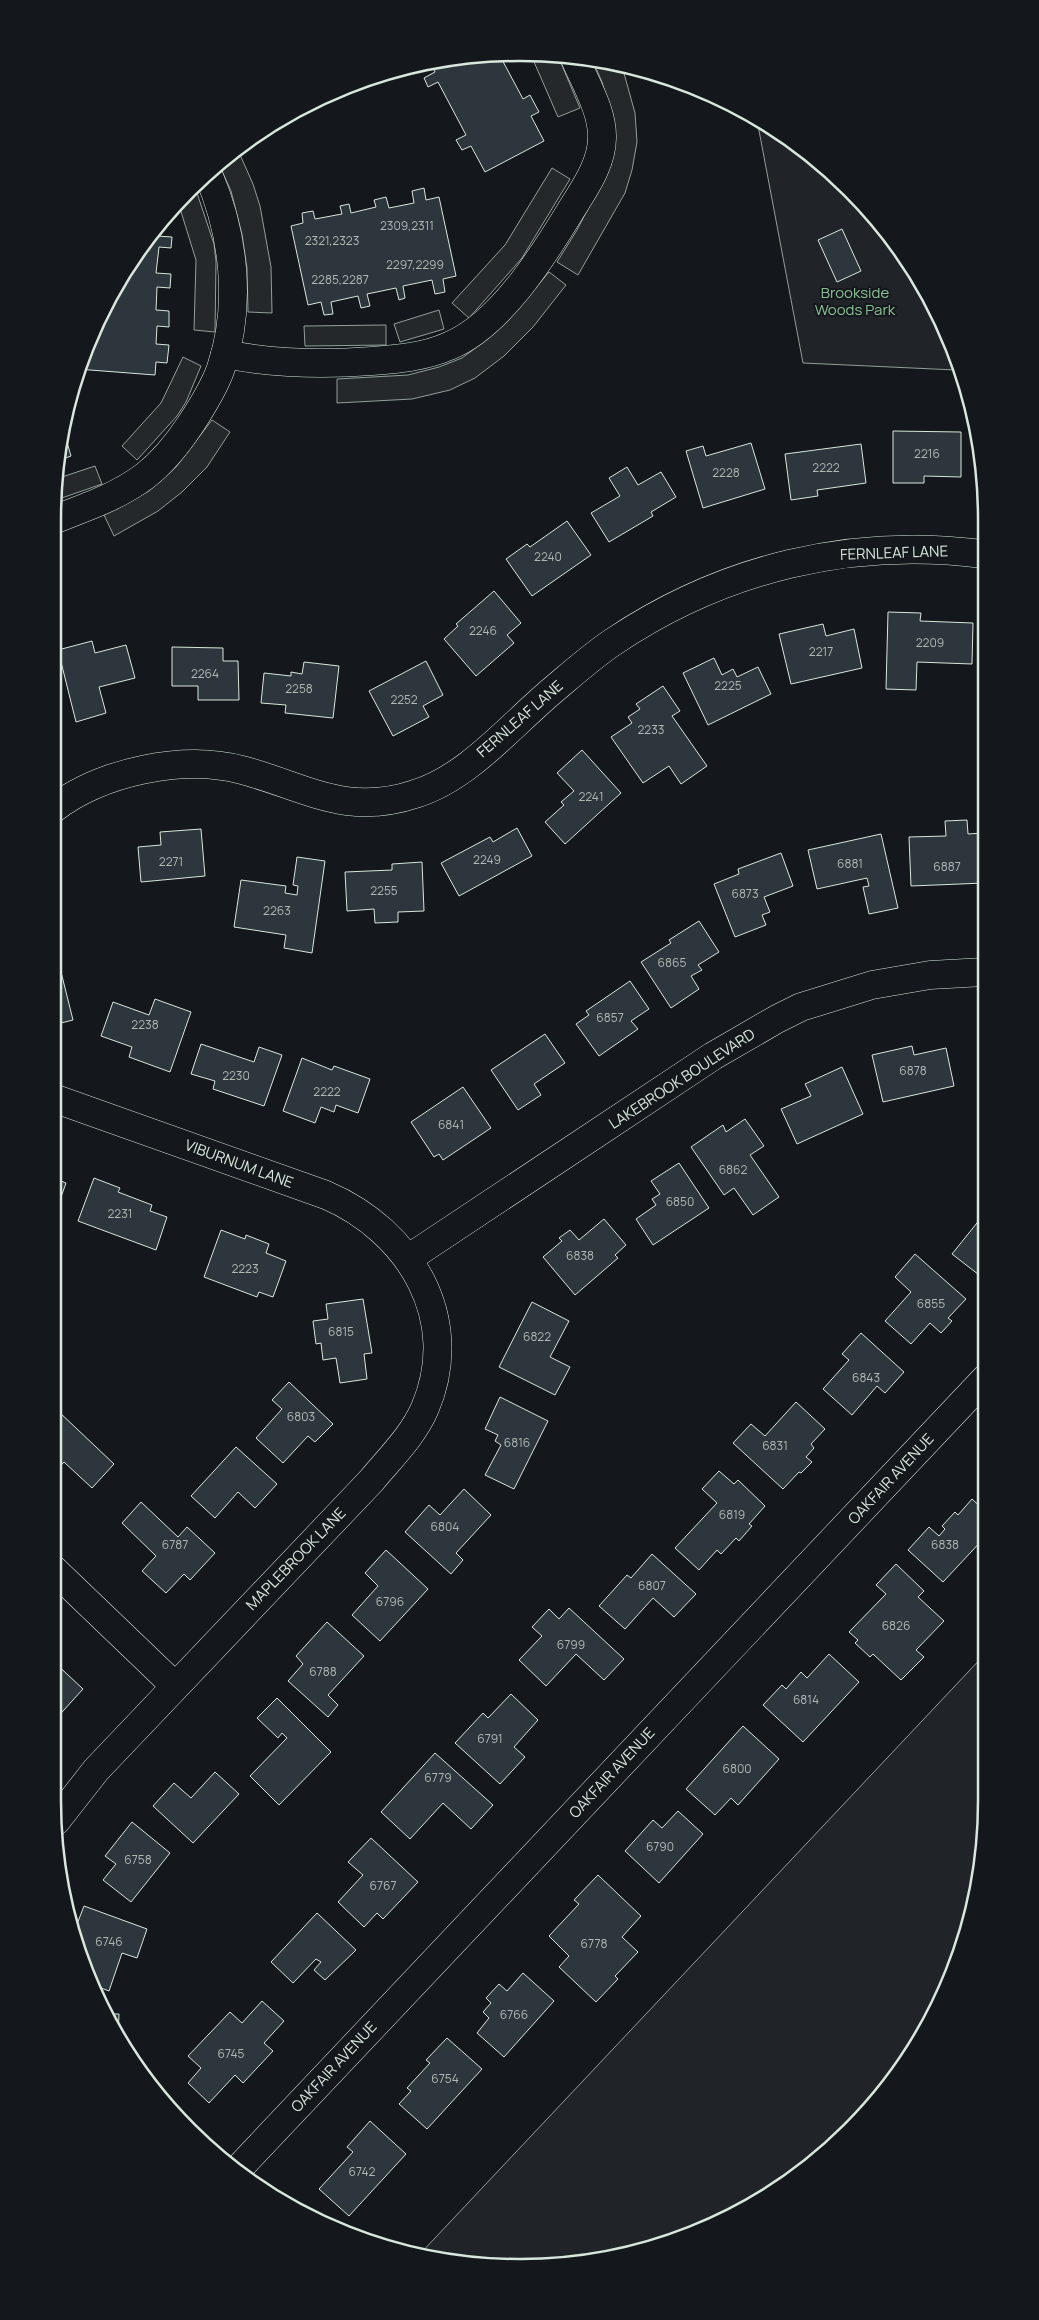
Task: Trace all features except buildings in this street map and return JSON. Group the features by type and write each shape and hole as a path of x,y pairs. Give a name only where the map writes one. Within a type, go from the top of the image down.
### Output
{"street":[{"path":"225,354 257,361 311,365 408,358 449,346 476,330 507,299 537,264 587,183 596,164 602,143 601,127 577,65"},
{"path":"61,516 108,498 153,469 178,441 218,377 225,354 232,316 231,261 220,207 211,181"},
{"name":"FERNLEAF LANE","path":"61,803 75,794 112,777 155,768 208,765 240,769 337,800 366,804 398,800 424,792 458,772 550,692 613,642 667,611 711,590 777,567 842,553 906,550 978,554"},
{"name":"LAKEBROOK BOULEVARD","path":"409,1258 713,1056 777,1018 808,1005 872,985 930,976 978,972"},
{"name":"VIBURNUM LANE","path":"61,1101 345,1204 378,1226 395,1241 409,1258"},
{"name":"MAPLEBROOK LANE","path":"61,1814 96,1770 370,1481 418,1423 436,1376 436,1331 431,1306 409,1258"},
{"name":"OAKFAIR AVENUE","path":"242,2165 978,1386"},
{"path":"61,1578 175,1686"}],"green space":[{"name":"Brookside Woods Park","path":"759,129 774,138 822,175 864,217 901,265 916,290 943,344 952,370 803,363"},
{"path":"978,1661 977,1830 969,1890 962,1919 943,1976 916,2030 901,2055 883,2079 844,2125 798,2164 774,2182 749,2197 695,2224 638,2243 579,2255 520,2259 460,2255 425,2249"}],"shaded area":[{"path":"534,61 561,63 580,108 558,117"},
{"path":"596,68 624,74 635,113 637,142 632,170 625,193 578,275 557,262 577,230 611,165 614,141 613,118"},
{"path":"241,156 260,206 271,267 272,313 248,312 247,268 242,234 231,191 222,171"},
{"path":"552,168 570,179 522,258 469,318 452,303 505,245"},
{"path":"197,193 214,244 216,261 215,332 194,330 196,260 181,211"},
{"path":"549,272 566,285 533,327 504,356 475,378 450,390 412,399 337,403 337,379 408,375 439,367 462,358 489,338 515,313"},
{"path":"439,310 444,329 400,342 394,324"},
{"path":"386,325 386,345 305,346 304,326"},
{"path":"183,357 201,366 186,402 177,416 137,460 122,446 161,403"},
{"path":"212,420 230,432 207,467 182,492 158,511 114,536 104,515 149,491 176,467"},
{"path":"95,466 102,484 62,498 63,477"}]}
